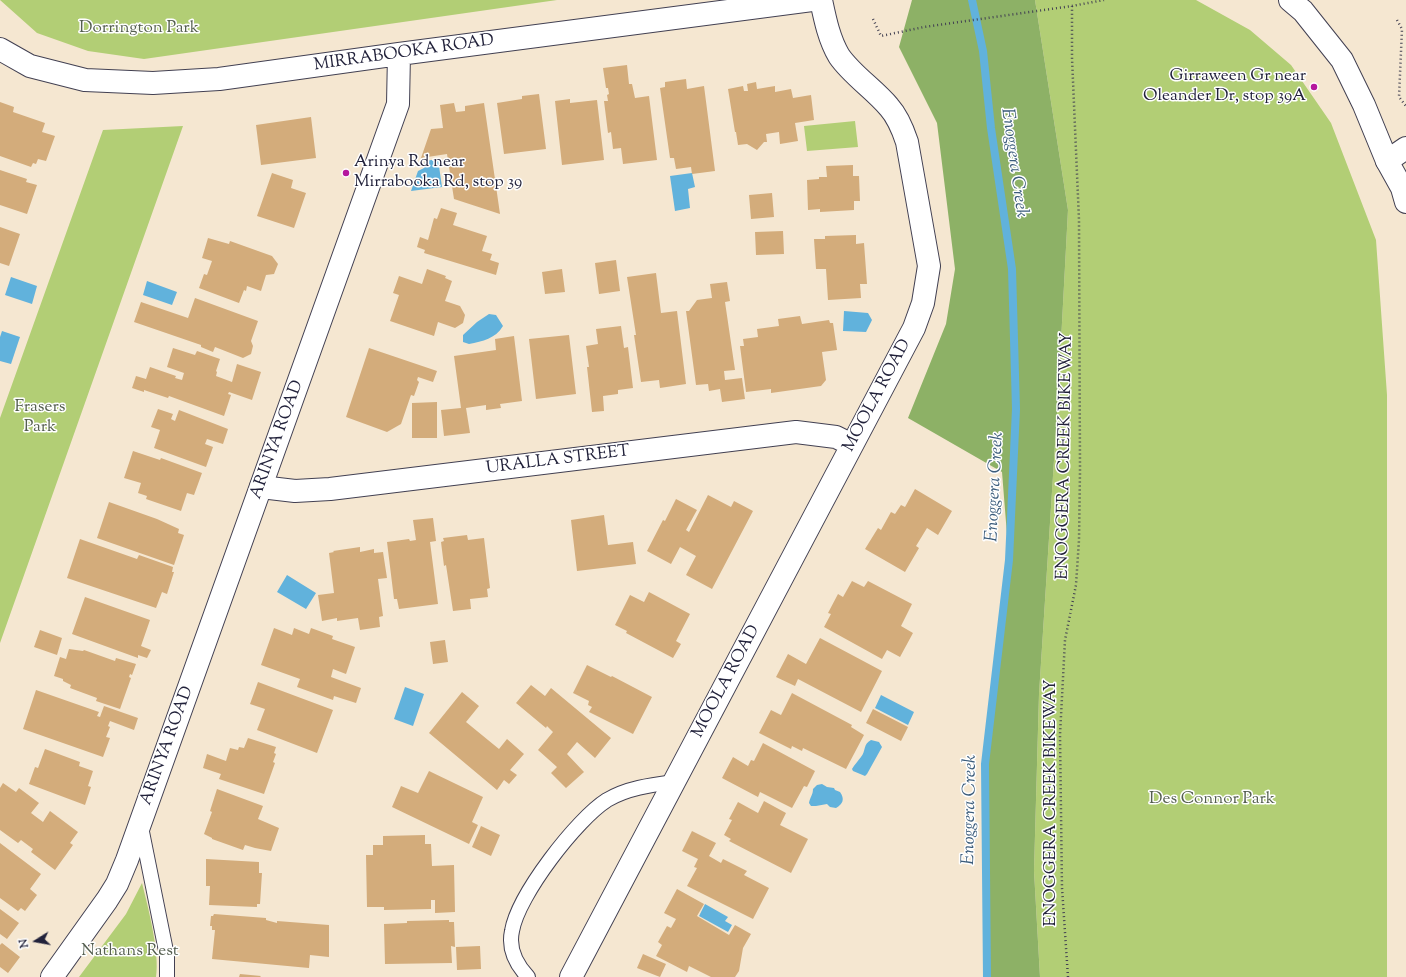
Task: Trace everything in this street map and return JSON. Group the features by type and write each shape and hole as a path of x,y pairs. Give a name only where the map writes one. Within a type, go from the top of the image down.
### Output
{"street":[{"name":"MIRRABOOKA ROAD","path":"0,49 30,66 85,80 153,84 219,79 812,0"},
{"name":"MOOLA ROAD","path":"571,977 914,328 923,303 929,266 907,142 901,125 890,107 840,57 832,41 821,0"},
{"path":"1290,0 1303,11 1342,60 1364,105 1387,161 1402,188 1406,202"},
{"name":"ARINYA ROAD","path":"52,977 113,891 122,872 398,104 399,54"},
{"path":"1387,161 1406,148"},
{"name":"URALLA STREET","path":"261,486 294,491 330,489 796,432 836,437 852,445"}],"lane":[{"path":"528,977 515,961 511,931 524,899 541,872 586,817 599,805 608,799 627,791 646,786 674,782"},
{"name":"ARINYA ROAD","path":"140,824 167,956 168,977"}],"path":[{"path":"873,19 881,36 924,26 1072,6 1104,0"},
{"name":"ENOGGERA CREEK BIKEWAY","path":"1068,977 1062,888 1060,735 1064,640 1076,585 1079,540 1080,471 1079,220 1072,62 1072,6"},
{"path":"1397,20 1402,29 1399,97 1406,106"}],"green space":[{"name":"Dorrington Park","path":"0,0 557,0 144,59 88,51 37,33"},
{"path":"912,0 1035,0 1068,210 1058,398 1039,694 1034,871 1040,977 987,977 985,764 1009,560 1002,472 908,418 946,324 955,269 937,123 899,47"},
{"name":"Des Connor Park","path":"1035,0 1196,0 1250,30 1291,65 1331,123 1376,240 1387,395 1387,977 1040,977 1034,871 1039,694 1058,398 1068,210"},
{"path":"855,121 858,147 807,151 804,126"},
{"name":"Frasers Park","path":"183,126 0,643 0,418 103,130"},
{"name":"Nathans Rest","path":"142,883 155,943 157,967 156,977 79,977 126,914"}],"water":[{"path":"438,159 442,187 411,191 418,171 424,168 425,161"},
{"path":"692,173 695,187 688,189 690,208 675,211 670,176"},
{"path":"11,277 37,286 32,304 5,295"},
{"path":"147,281 177,292 172,305 143,295"},
{"path":"844,311 868,313 872,320 866,332 843,331"},
{"path":"489,314 496,315 503,326 500,330 492,337 484,340 469,344 463,342 463,335 477,322"},
{"path":"2,331 20,337 11,364 0,361 0,337"},
{"path":"287,575 316,593 306,609 277,592"},
{"path":"405,687 424,694 413,726 394,719"},
{"path":"881,695 914,712 908,725 875,708"},
{"path":"871,740 879,742 882,747 865,776 853,771 852,769 863,755 868,742"},
{"path":"822,784 827,787 834,788 842,795 842,803 836,808 830,807 827,804 811,806 809,803 813,789 817,785"},
{"path":"705,904 728,917 725,921 732,925 728,932 699,916"}],"building":[{"path":"627,65 629,84 632,84 635,98 649,96 657,160 623,164 621,148 613,149 611,132 608,133 604,101 608,101 607,95 609,94 608,88 606,88 603,68"},
{"path":"686,79 687,89 704,86 715,171 692,174 691,167 676,169 674,158 670,158 660,88 665,87 665,82"},
{"path":"756,82 757,89 775,86 775,92 791,89 793,98 811,95 814,120 795,123 798,141 780,144 779,132 766,134 767,142 764,142 757,150 747,144 738,145 728,89 743,86 744,91 748,91 747,84"},
{"path":"539,94 546,149 504,154 497,103 522,99 522,96"},
{"path":"570,99 570,103 597,100 604,160 562,165 555,101"},
{"path":"0,102 14,107 13,112 45,123 42,132 55,136 46,161 38,159 36,164 33,163 31,167 0,156"},
{"path":"454,103 456,112 465,111 465,106 484,103 500,214 454,199 447,154 421,158 431,129 443,128 440,105"},
{"path":"311,117 316,158 261,165 256,125"},
{"path":"853,165 853,176 859,176 860,201 854,201 854,210 820,212 820,209 808,210 807,180 827,177 826,166"},
{"path":"0,170 27,179 26,182 37,185 27,214 0,205"},
{"path":"272,173 293,180 291,188 306,193 294,228 257,216"},
{"path":"772,193 774,217 751,219 749,195"},
{"path":"441,208 457,213 453,225 487,236 482,251 492,254 490,260 499,263 496,275 424,253 425,250 417,247 420,237 428,240 434,218 437,219"},
{"path":"0,227 20,234 9,266 0,263"},
{"path":"783,231 784,254 756,255 755,232"},
{"path":"856,235 856,244 864,243 867,284 860,284 861,298 828,300 826,269 816,269 814,239 825,239 825,236"},
{"path":"208,238 229,244 230,241 272,256 278,264 274,274 266,275 261,291 247,286 246,291 244,290 239,303 199,288 204,274 207,275 212,261 202,258"},
{"path":"616,260 620,291 599,294 595,263"},
{"path":"427,269 446,276 445,278 452,281 445,301 460,306 465,315 463,323 455,328 438,322 434,336 390,321 399,295 393,293 399,276 422,284"},
{"path":"562,269 565,292 545,294 542,272"},
{"path":"656,273 661,313 677,311 686,384 660,388 659,380 641,382 634,335 636,335 627,277"},
{"path":"727,282 730,301 725,302 735,370 724,371 725,380 742,378 745,399 722,402 720,389 709,391 708,384 696,385 686,311 689,311 697,300 712,298 710,284"},
{"path":"195,298 258,321 251,341 253,346 251,354 243,358 215,347 213,352 201,347 201,345 134,322 141,302 188,318"},
{"path":"800,316 802,324 829,320 830,323 833,323 837,350 822,352 826,380 821,386 771,393 771,389 746,392 740,346 744,346 743,339 758,337 757,329 779,326 778,319"},
{"path":"621,326 624,348 628,347 633,388 618,390 618,394 603,396 604,411 592,412 586,346 598,344 596,329"},
{"path":"569,335 576,394 536,399 529,339"},
{"path":"514,336 522,401 500,404 501,408 486,410 486,405 466,408 470,433 444,436 441,410 461,408 454,356 496,350 495,339"},
{"path":"173,348 195,355 197,351 220,359 216,376 232,382 237,364 261,372 252,400 229,392 228,394 231,395 224,416 169,396 168,398 144,390 144,392 132,388 136,376 146,379 150,367 176,376 175,378 182,380 184,373 167,367"},
{"path":"369,348 437,371 433,382 418,377 417,380 419,382 414,396 411,395 401,424 387,432 346,417"},
{"path":"437,402 437,438 412,438 412,403"},
{"path":"158,409 173,414 171,419 175,421 179,410 228,429 223,444 207,439 205,444 213,447 206,467 154,448 160,430 151,427"},
{"path":"133,451 160,460 161,458 202,473 194,495 187,493 181,511 146,499 147,496 138,493 141,483 124,478"},
{"path":"915,489 952,511 938,535 927,528 916,546 919,548 905,572 865,549 878,528 881,530 891,512 895,514 901,505 905,507"},
{"path":"708,495 731,507 734,501 753,511 712,589 686,575 696,556 680,547 671,564 647,551 676,499 697,510 686,530 689,532"},
{"path":"109,502 157,519 179,529 178,533 184,535 174,565 97,538"},
{"path":"604,515 608,545 633,542 636,564 577,571 571,520"},
{"path":"433,518 436,541 430,542 438,604 399,609 397,599 394,599 387,542 409,539 410,541 416,540 413,520"},
{"path":"467,535 468,540 484,538 490,588 487,589 488,597 470,599 471,609 453,611 441,542 444,541 443,538"},
{"path":"80,539 137,559 139,555 173,567 172,572 174,572 167,594 162,592 156,608 67,578"},
{"path":"360,547 360,552 374,549 374,553 383,552 387,578 378,579 383,616 379,617 380,627 360,630 358,618 337,621 337,618 322,621 318,595 334,593 329,553 334,552 333,551"},
{"path":"852,581 864,587 868,581 912,604 901,626 913,633 900,657 887,650 882,659 824,627 831,614 828,613 838,594 843,597"},
{"path":"649,592 690,614 676,641 681,644 673,658 626,633 627,631 615,625 630,595 644,602"},
{"path":"85,597 150,620 141,646 151,650 147,658 138,655 138,658 72,634"},
{"path":"274,628 292,635 294,628 309,634 311,628 333,636 332,639 355,647 346,674 333,669 331,677 361,688 356,703 334,696 333,700 297,687 300,679 261,665"},
{"path":"40,630 62,638 57,655 34,647"},
{"path":"820,638 882,671 861,712 798,679 795,686 776,677 788,654 806,664"},
{"path":"445,640 448,662 433,664 430,642"},
{"path":"69,649 84,650 115,661 116,658 136,664 132,675 130,674 129,677 131,678 120,709 96,701 97,698 70,688 71,685 63,681 63,679 54,676 60,657 66,659"},
{"path":"587,665 652,697 633,734 589,712 592,707 588,705 589,701 573,693"},
{"path":"258,682 333,710 317,753 257,730 265,709 250,704"},
{"path":"531,685 545,696 551,688 611,738 595,758 577,742 567,754 584,772 566,788 551,773 557,767 538,750 553,732 516,703"},
{"path":"36,690 99,712 97,716 100,717 104,706 138,718 134,730 110,721 108,726 110,727 106,737 110,738 103,757 23,729"},
{"path":"462,692 479,706 466,722 499,749 507,739 524,754 510,770 517,775 509,784 504,780 497,790 429,733"},
{"path":"792,693 852,725 851,727 864,735 846,769 803,748 802,751 792,746 791,749 759,733 771,710 781,715"},
{"path":"873,709 908,727 901,741 866,723"},
{"path":"248,738 276,747 274,753 276,754 273,762 275,763 264,794 219,779 221,774 203,768 207,754 226,761 230,748 238,750 239,747 244,748"},
{"path":"763,743 815,771 807,787 804,786 792,808 760,792 758,797 722,778 733,757 748,766 751,760 754,761"},
{"path":"45,749 80,762 79,766 93,771 88,786 91,787 85,805 29,784 35,767 38,768"},
{"path":"429,771 483,797 472,822 478,825 469,844 392,807 401,786 418,793"},
{"path":"3,783 16,792 19,788 39,803 31,813 43,822 50,811 78,832 70,843 73,845 55,870 31,852 33,849 21,840 18,843 0,830 0,788"},
{"path":"217,789 263,806 258,819 279,828 271,851 245,845 243,850 212,839 204,834 212,812 210,811"},
{"path":"764,801 786,813 780,825 808,839 791,873 729,841 731,839 724,835 732,820 729,819 738,802 758,813"},
{"path":"481,826 500,835 491,856 472,847"},
{"path":"692,831 716,843 709,856 721,863 723,859 747,871 744,875 769,888 753,919 687,886 697,868 694,867 698,859 682,851"},
{"path":"425,835 425,844 431,844 432,866 454,865 455,912 435,913 435,900 431,900 431,909 384,910 384,907 367,907 366,855 373,855 373,845 383,845 383,836"},
{"path":"0,843 41,874 30,889 37,895 25,911 21,908 18,911 0,898"},
{"path":"206,859 259,862 259,873 262,873 260,904 257,904 257,907 209,905 210,886 206,886"},
{"path":"677,889 704,904 697,916 729,935 735,925 751,934 743,948 739,971 735,977 711,977 689,966 687,972 656,956 662,945 658,942 667,926 671,928 676,919 664,913"},
{"path":"0,909 19,923 7,939 0,934"},
{"path":"214,914 266,918 266,920 277,923 277,921 329,925 329,957 310,955 309,968 212,959 215,930 212,930 212,926 210,926 211,916"},
{"path":"449,920 449,922 454,922 455,947 451,946 452,963 385,964 384,924 407,923 407,921"},
{"path":"2,943 20,957 8,973 0,967 0,945"},
{"path":"480,946 481,969 457,970 456,947"},
{"path":"643,954 666,964 660,977 637,968"},
{"path":"240,974 261,976 239,977"}],"waterway":[{"name":"Enoggera Creek","path":"972,0 983,51 991,128 1012,269 1016,409 1009,560 985,764 987,977"}],"place":[{"name":"Girraween Gr near Oleander Dr, stop 39A","path":"1314,87"},
{"name":"Arinya Rd near Mirrabooka Rd, stop 39","path":"346,173"}]}
